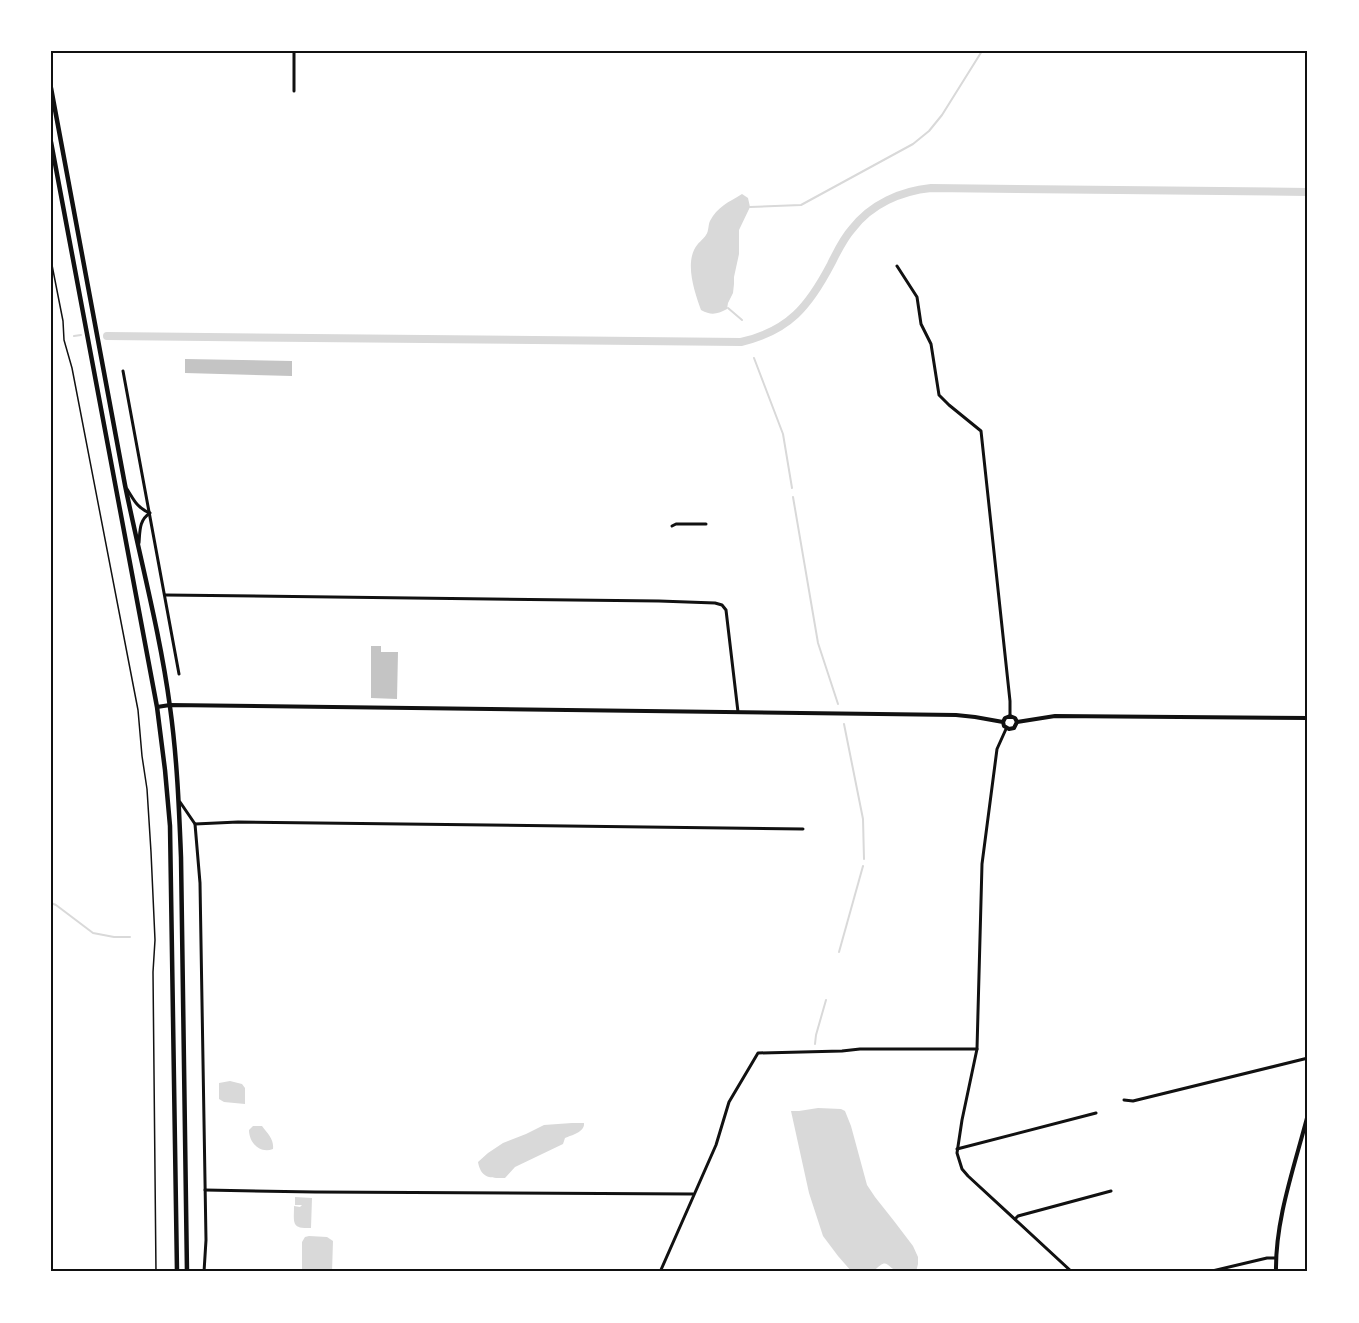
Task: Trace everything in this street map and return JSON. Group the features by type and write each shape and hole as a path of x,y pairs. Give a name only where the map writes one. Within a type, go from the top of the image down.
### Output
{"main road":[{"path":"51,88 125,485 170,705 179,801 187,1272"},
{"path":"51,142 156,707 165,770 171,849 177,1272"}],"street":[{"path":"294,51 294,91"},
{"path":"897,266 917,297 921,324 931,344 939,395 981,431 1010,716"},
{"path":"123,371 179,674"},
{"path":"125,485 136,505 150,513"},
{"path":"139,547 142,521 150,513"},
{"path":"672,526 706,524"},
{"path":"165,595 649,600 715,603 722,605 726,610 738,712"},
{"path":"156,707 170,705 956,715 1003,722"},
{"path":"1010,716 1017,722"},
{"path":"1003,722 1010,716"},
{"path":"1017,722 1055,716 1308,718"},
{"path":"1003,722 1006,729"},
{"path":"1006,729 1014,728 1017,722"},
{"path":"1006,729 997,749 984,840 977,1049 957,1149 958,1161 968,1176 1072,1272"},
{"path":"179,801 195,824 201,892 206,1240 204,1272"},
{"path":"195,824 246,822 803,829"},
{"path":"660,1272 716,1145 729,1102 758,1053 842,1052 860,1049 977,1049"},
{"path":"1124,1100 1133,1101 1308,1058"},
{"path":"957,1149 1096,1113"},
{"path":"1276,1272 1278,1235 1283,1207 1308,1114"},
{"path":"205,1190 693,1194"},
{"path":"1015,1219 1018,1216 1111,1191"},
{"path":"1208,1272 1267,1258 1276,1258"}],"path":[{"path":"51,260 63,321 63,334 72,368 136,699 147,789 155,940 153,972 156,1272"}],"shaded area":[{"path":"742,194 748,198 750,207 739,230 739,254 733,293 727,309 711,314 701,310 696,296 691,272 692,257 696,247 705,237 710,221 716,212"},
{"path":"230,1081 242,1084 245,1088 245,1104 224,1102 219,1099 219,1083"},
{"path":"818,1108 845,1111 867,1185 913,1246 918,1257 916,1272 900,1272 885,1263 873,1272 852,1272 823,1236 809,1193 791,1111"},
{"path":"584,1123 584,1126 577,1133 565,1138 563,1144 515,1167 505,1178 484,1175 479,1168 478,1162 503,1143 544,1125"},
{"path":"253,1126 262,1126 272,1139 273,1149 263,1150 253,1143 249,1130"},
{"path":"295,1197 312,1198 311,1228 295,1224 294,1206 302,1205 295,1205"},
{"path":"305,1237 327,1237 333,1241 332,1272 302,1272 302,1242"}],"building":[{"path":"185,359 292,361 292,376 185,373"},
{"path":"371,646 381,646 381,652 398,652 397,699 371,698"}],"waterway":[{"path":"750,207 801,205 913,144 929,131 942,115 982,51"},
{"path":"107,336 741,342 772,331 796,315 823,279 843,241 860,220 887,200 909,192 931,188 1308,192"},
{"path":"728,308 742,320"},
{"path":"74,336 81,335"},
{"path":"754,358 783,434 792,488"},
{"path":"793,497 818,643 838,704"},
{"path":"844,724 863,819 864,859"},
{"path":"839,952 863,866"},
{"path":"51,903 93,933 130,937"},
{"path":"815,1044 826,1000"}]}
